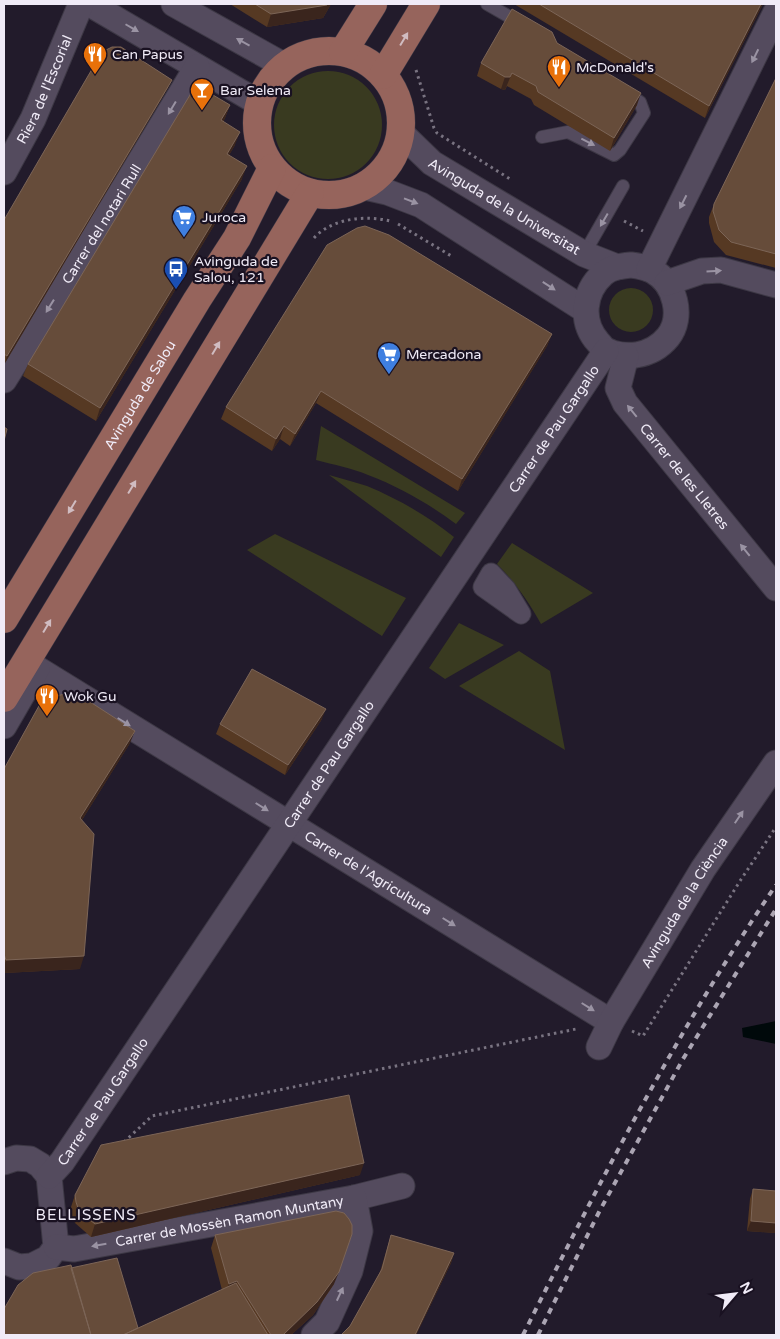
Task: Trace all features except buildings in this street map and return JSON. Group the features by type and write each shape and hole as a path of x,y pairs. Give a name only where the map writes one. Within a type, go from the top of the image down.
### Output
{"main road":[{"path":"343,52 373,4"},
{"path":"383,75 426,4"},
{"path":"343,52 369,63 383,75 396,98 402,134 392,160 380,175 365,187 338,195 310,194 290,184 266,160 259,142 256,122 260,103 272,79 295,59 313,53 343,52"},
{"name":"Avinguda de Salou","path":"4,619 237,238 272,168"},
{"path":"4,698 32,665 310,194"}],"street":[{"name":"Riera de l'Escorial","path":"4,172 33,119 81,4"},
{"path":"90,4 260,103"},
{"path":"174,4 285,66"},
{"path":"658,276 663,241 776,12"},
{"name":"Carrer del notari Rull","path":"4,380 198,67"},
{"name":"Avinguda de la Universitat","path":"402,134 432,162 584,254 617,267"},
{"path":"365,187 386,192 420,205 585,310"},
{"path":"631,264 658,276 673,294 676,320 670,335 660,346 645,354 616,353 594,337 588,325 585,310 587,299 594,283 604,273 617,267 631,264"},
{"path":"658,276 721,270 776,285"},
{"name":"Carrer de les Lletres","path":"616,353 618,388 625,403 776,588"},
{"name":"Carrer de Pau Gargallo","path":"50,1176 62,1162 288,823 616,353"},
{"path":"4,726 32,665"},
{"name":"Carrer de l'Agricultura","path":"32,665 611,1022"},
{"name":"Avinguda de la Ciència","path":"599,1046 611,1022 703,869 776,763"},
{"path":"4,1162 16,1158 30,1159 40,1165 50,1176 56,1247 48,1258 32,1266 19,1267 4,1261"},
{"name":"Carrer de Mossèn Ramon Muntany","path":"56,1247 74,1249 354,1198 402,1186"},
{"path":"314,1335 327,1322 350,1271 360,1231 354,1198"}],"lane":[{"path":"487,4 531,29"},
{"path":"542,137 568,132 614,155 620,150 644,113 640,102 614,86"},
{"path":"584,254 623,186"}],"path":[{"path":"418,63 417,75 437,133 511,180"},
{"path":"608,213 663,241"},
{"path":"312,240 331,226 355,219 382,219 395,222 460,261"},
{"path":"121,1144 152,1116 611,1022 643,1036 776,827"}],"green space":[{"path":"328,71 338,72 358,80 366,87 373,95 381,115 381,135 373,155 366,163 358,170 338,178 328,179 318,178 298,170 290,163 283,155 275,135 274,125 275,115 283,95 290,87 298,80 318,72"},
{"path":"635,288 647,294 652,301 652,319 647,326 640,331 627,332 619,329 612,322 609,306 612,298 619,291"},
{"path":"321,426 465,513 456,524 425,503 391,485 356,470 316,460"},
{"path":"329,475 367,486 390,496 423,515 454,537 441,557"},
{"path":"275,534 406,598 382,636 247,550"},
{"path":"512,543 593,593 541,624 521,592 497,564"},
{"path":"459,623 504,645 445,679 429,668"},
{"path":"519,651 550,671 565,750 459,686"}],"shaded area":[{"path":"776,1021 776,1044 743,1037 742,1028"}],"railway":[{"path":"523,1335 611,1162 674,1049 740,939 776,885"},
{"path":"538,1335 599,1212 683,1059 776,909"}],"place":[{"name":"Can Papus","path":"95,75"},
{"name":"McDonald's","path":"559,88"},
{"name":"Bar Selena","path":"202,111"},
{"name":"Juroca","path":"184,238"},
{"name":"Avinguda de Salou, 121","path":"176,290"},
{"name":"Mercadona","path":"389,375"},
{"name":"Wok Gu","path":"47,717"}],"district":[{"name":"BELLISSENS","path":"86,1215"}]}
